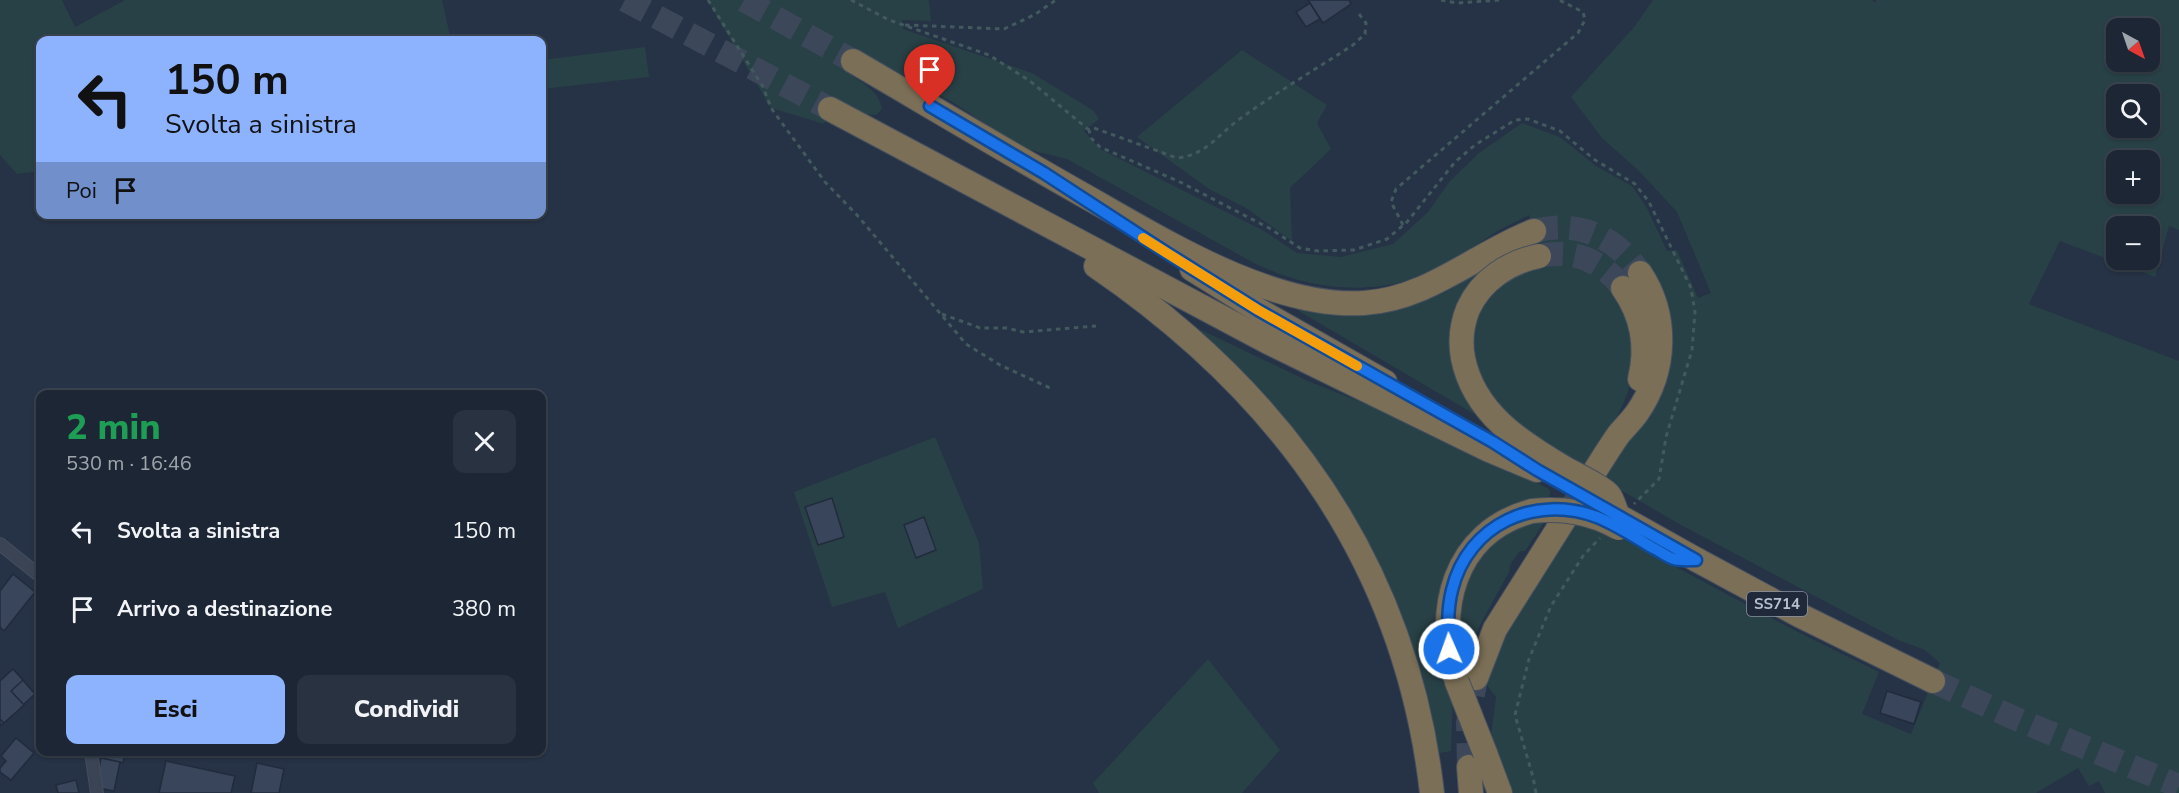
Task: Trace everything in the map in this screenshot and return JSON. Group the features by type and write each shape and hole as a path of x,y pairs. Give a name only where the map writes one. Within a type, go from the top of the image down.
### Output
{"highway":[{"name":"SS714","path":"853,62 1044,173 1258,310 1493,442 1537,470 1789,610 1933,681"},
{"name":"SS714","path":"830,109 1268,342 1489,450 1537,470"},
{"path":"1044,173 1173,245 1226,270 1282,293 1327,303 1365,303 1410,294 1444,279 1495,248 1533,231"},
{"path":"976,188 1098,267 1167,318 1230,375 1287,438 1339,514 1380,597 1412,691 1432,793"},
{"path":"1539,256 1507,267 1484,285 1476,295 1463,328 1462,352 1465,367 1475,394 1495,418 1529,447 1609,494 1620,517"},
{"path":"1591,477 1619,434 1638,412 1659,360 1661,336 1658,311 1651,290 1632,280"},
{"path":"1471,793 1477,760 1466,680 1449,649 1448,625 1452,589 1459,569 1485,533 1511,517 1532,511 1564,509 1595,517 1674,559 1696,560"},
{"path":"1466,680 1495,629 1565,518"},
{"path":"1477,760 1500,793"}],"street":[{"path":"0,544 36,573"},
{"path":"92,756 97,793"}],"path":[{"path":"708,0 763,87 771,108 825,182 857,215 966,344 1000,365 1050,388"},
{"path":"851,0 900,25 989,55 1030,81 1089,130 1091,138 1100,147 1180,182 1269,228 1300,248 1318,251 1354,250 1387,239 1403,225 1455,162 1474,145 1515,120 1528,119 1560,131 1595,160 1635,183 1650,202 1691,288 1695,312 1692,350 1666,437 1659,479 1583,556 1551,606 1528,658 1515,715 1536,793"},
{"path":"900,25 1004,29 1034,15 1056,0"},
{"path":"1441,0 1457,3 1501,0"},
{"path":"1403,225 1391,202 1396,189 1578,33 1585,20 1583,12 1559,0"},
{"path":"1089,130 1094,128 1177,158 1191,157 1203,150 1240,118 1353,45 1365,34 1366,23 1359,14"},
{"path":"939,313 980,328 1007,328 1023,332 1096,326"}],"green space":[{"path":"0,0 62,0 75,27 125,0 442,0 450,36 36,36 36,172 17,174 0,155"},
{"path":"707,0 929,1 931,21 902,20 903,29 1032,73 1094,111 1099,119 1084,131 1100,149 1264,231 1297,253 1341,257 1393,244 1428,212 1450,181 1479,153 1522,123 1560,137 1596,166 1632,186 1647,208 1667,251 1677,250 1698,298 1711,293 1677,212 1639,171 1602,138 1571,97 1635,26 1653,0 1872,0 1876,3 1876,0 2179,0 2179,230 2169,226 2160,259 2160,216 2106,216 2106,258 2060,241 2029,304 2179,361 2179,793 2105,793 2099,781 2089,786 2078,768 2036,793 1508,793 1490,744 1496,697 1486,684 1505,635 1577,519 1603,528 1796,631 1879,672 1862,714 1911,734 1940,663 1925,650 1898,640 1681,525 1603,480 1644,416 1630,314 1633,360 1625,401 1612,425 1580,471 1506,421 1474,368 1471,336 1481,305 1507,279 1541,267 1529,215 1496,232 1433,273 1396,284 1375,287 1333,287 1291,278 1252,262 1067,159 1022,148 951,101 890,68 857,54 848,73 874,92 882,109 876,115 865,114 836,99 824,124 771,108"},
{"path":"645,47 649,77 546,89 546,59"},
{"path":"1242,50 1327,105 1317,123 1331,149 1290,188 1292,241 1246,208 1209,189 1137,137"},
{"path":"1493,262 1470,288 1476,411 1474,414 1297,310 1298,308 1332,313 1404,307 1446,292"},
{"path":"2137,270 2157,270 2155,277"},
{"path":"1199,329 1308,381 1446,436 1549,489 1549,501 1466,541 1453,694 1451,751 1434,754 1388,597 1197,331"},
{"path":"935,437 979,543 983,589 898,628 885,592 832,607 794,492"},
{"path":"1547,518 1525,551 1520,551 1511,563 1509,572 1479,627 1465,665 1461,655 1457,625 1469,570 1505,531"},
{"path":"1208,659 1280,750 1242,793 1099,793 1093,783"}],"building":[{"path":"1308,0 1349,0 1351,4 1323,23"},
{"path":"1310,3 1320,19 1306,27 1296,12"},
{"path":"832,498 844,537 818,545 805,507"},
{"path":"924,517 936,550 916,558 904,525"},
{"path":"13,574 35,592 4,631 0,627 0,591"},
{"path":"13,669 35,694 0,726 0,681"},
{"path":"13,669 23,680 11,691 24,705 4,723 0,719 0,681"},
{"path":"1887,691 1921,702 1914,724 1880,713"},
{"path":"16,738 34,753 11,780 0,772 0,768 6,761 1,756"},
{"path":"96,756 124,756 123,763"},
{"path":"101,758 120,762 114,791 98,788 97,779"},
{"path":"166,761 235,776 231,793 159,793"},
{"path":"257,763 284,769 279,793 251,793"},
{"path":"76,780 79,793 58,793 56,785"}],"tunnel":[{"path":"625,0 830,109"},
{"path":"744,0 853,61"},
{"path":"1534,231 1565,228 1580,229 1594,234 1619,249 1640,273"},
{"path":"1539,256 1564,254 1586,259 1606,270 1623,288"},
{"path":"1565,518 1591,477"},
{"path":"1469,767 1468,723 1476,678"},
{"path":"1933,681 2014,718 2179,786"}],"slow traffic":[{"path":"1143,238 1258,310 1357,366"}],"route":[{"path":"930,106 1044,173 1258,310 1493,442 1537,470 1696,560 1674,559 1610,523 1576,511 1552,509 1532,511 1511,517 1478,540 1459,569 1449,607 1449,649"}]}
